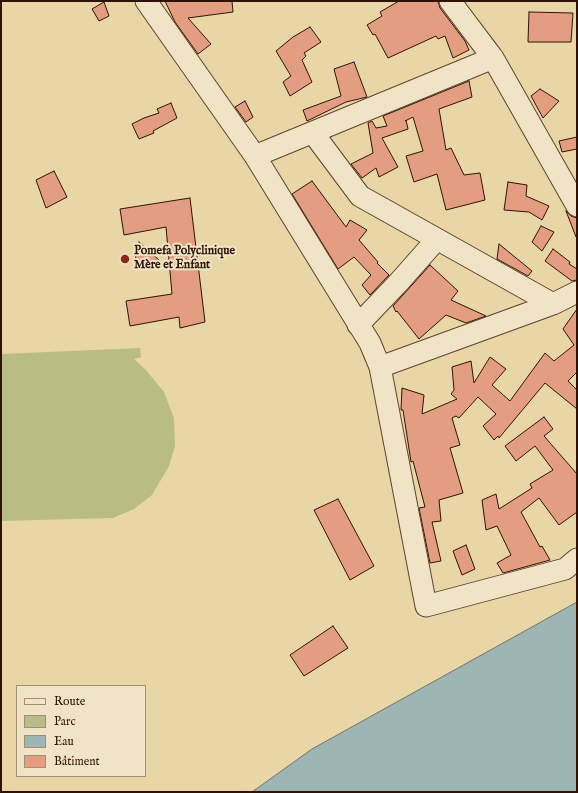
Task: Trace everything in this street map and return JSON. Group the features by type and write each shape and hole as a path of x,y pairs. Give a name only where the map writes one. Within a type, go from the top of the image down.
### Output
{"street":[{"path":"146,1 255,156 370,343 380,367 426,606 565,569 577,559"},
{"path":"450,1 493,58 577,206"},
{"path":"255,156 493,58"},
{"path":"313,133 360,196 553,304"},
{"path":"358,325 437,239"},
{"path":"380,367 553,304 577,292"}],"green space":[{"path":"140,348 141,357 134,359 146,370 164,392 174,418 175,446 169,466 152,495 134,509 113,518 1,521 1,354"}],"water":[{"path":"577,602 577,792 252,792 312,749"}],"building":[{"path":"165,1 232,1 233,12 188,18 211,44 198,54 175,22"},
{"path":"399,1 438,1 440,8 465,41 469,50 453,58 445,36 438,39 436,36 388,58 375,34 373,35 367,25 382,16 380,12"},
{"path":"104,2 109,16 99,21 92,9"},
{"path":"529,12 573,13 571,42 528,42"},
{"path":"310,27 321,42 304,53 306,56 302,60 312,82 290,96 283,82 291,76 276,51 293,37"},
{"path":"354,62 367,97 346,102 307,121 303,110 341,96 334,69"},
{"path":"469,81 472,97 439,109 446,150 451,148 464,175 480,173 485,200 446,210 437,174 414,182 406,156 423,151 413,117 406,120 408,129 382,138 398,167 379,177 376,168 362,178 351,164 373,153 368,123 372,121 376,128 387,126 383,116"},
{"path":"540,89 559,101 543,118 531,96"},
{"path":"245,101 253,117 246,122 235,107"},
{"path":"171,103 177,118 153,131 154,133 139,139 132,124 159,113 157,109"},
{"path":"577,137 577,149 562,152 559,141"},
{"path":"54,171 67,197 46,208 36,180"},
{"path":"312,181 346,227 350,220 367,230 359,240 378,262 377,263 389,275 370,295 362,285 371,275 354,257 338,269 292,194"},
{"path":"508,182 527,185 526,196 549,206 542,220 529,212 504,210"},
{"path":"190,198 205,322 180,328 179,317 130,326 126,301 172,294 166,227 124,235 120,209"},
{"path":"566,211 571,216 577,218 577,237 576,237"},
{"path":"541,226 554,232 542,251 532,242"},
{"path":"139,242 160,261 142,266 135,260"},
{"path":"499,244 532,271 528,276 497,259"},
{"path":"553,249 570,262 569,264 577,269 577,280 572,281 545,261"},
{"path":"430,265 458,291 451,300 486,316 466,323 446,315 419,339 397,311 396,312 393,306"},
{"path":"577,309 577,372 568,381 577,390 577,409 545,383 499,438 498,436 494,440 483,426 496,414 478,397 459,418 456,416 452,418 460,445 450,448 463,493 439,500 441,521 432,522 441,561 430,563 419,508 425,507 413,461 411,462 403,410 401,410 402,388 424,395 422,414 457,399 451,394 454,390 452,367 471,361 474,383 490,357 506,369 492,385 510,401 545,353 554,361 574,345 563,329"},
{"path":"544,417 553,429 544,436 577,474 577,512 559,525 539,498 521,512 540,547 542,546 550,560 503,573 497,563 511,555 497,526 486,530 482,500 496,494 499,509 532,488 530,484 553,470 535,446 516,461 505,446"},
{"path":"338,499 374,566 350,580 314,510"},
{"path":"466,545 475,569 462,575 453,551"},
{"path":"333,626 348,648 304,676 290,655"}],"place":[{"name":"Pomefa Polyclinique Mère et Enfant","path":"125,259"}]}
